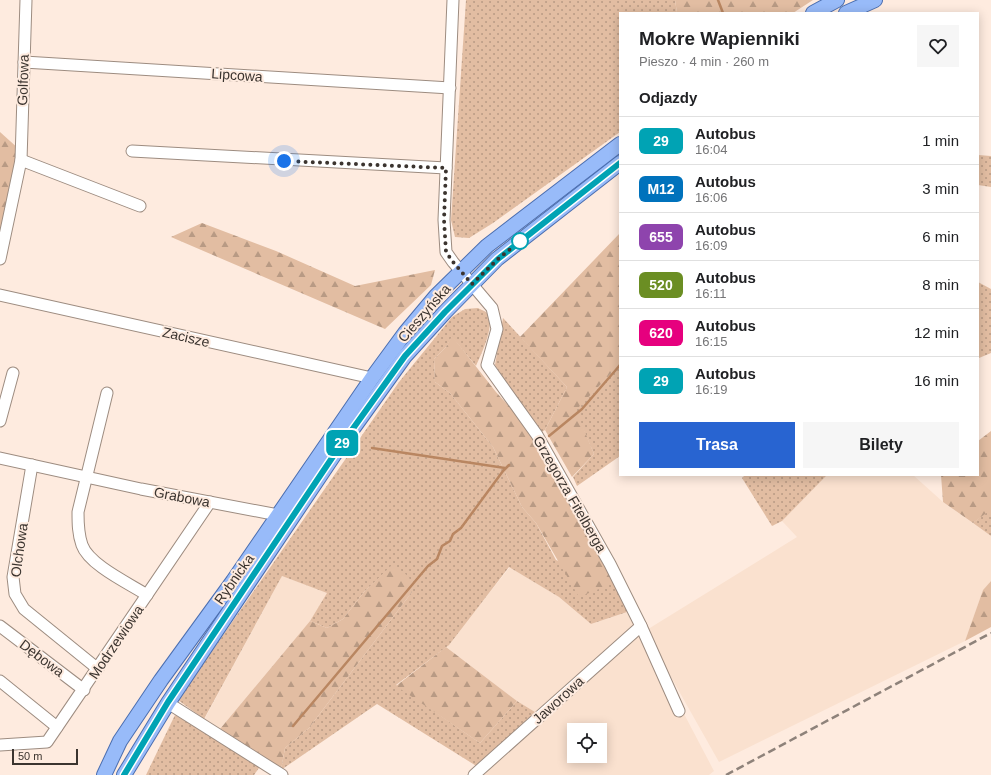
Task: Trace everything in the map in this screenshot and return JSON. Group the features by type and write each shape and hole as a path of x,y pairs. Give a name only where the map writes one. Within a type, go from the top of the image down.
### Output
{"main road":[{"path":"815,12 837,0"},
{"path":"848,12 875,0"},
{"name":"Cieszyńska","path":"372,386 405,333 460,271 510,227 619,145"},
{"name":"Cieszyńska","path":"372,386 405,356 472,284 498,259 619,164"},
{"name":"Rybnicka","path":"104,775 120,741 161,680 372,386"},
{"name":"Rybnicka","path":"124,775 168,702 372,386"}],"street":[{"name":"Golfowa","path":"21,160 26,0"},
{"path":"453,0 444,220 446,252 472,284"},
{"name":"Lipcowa","path":"24,62 450,88"},
{"path":"132,151 446,168"},
{"path":"0,259 21,160 140,206"},
{"name":"Grzegorza Fitelberga","path":"472,284 492,308 497,329 487,365 537,436 610,564 641,626 679,711"},
{"name":"Zacisze","path":"0,295 372,386"},
{"path":"0,421 13,373"},
{"path":"106,393 78,512 78,529 82,547 94,561 147,595"},
{"name":"Grabowa","path":"0,458 278,516"},
{"name":"Olchowa","path":"32,465 13,577 16,594 24,609 98,670"},
{"name":"Modrzewiowa","path":"0,745 47,742 98,670 210,502"},
{"name":"Dębowa","path":"0,626 84,690"},
{"name":"Jaworowa","path":"474,775 641,626"},
{"path":"0,681 57,727"},
{"path":"168,702 282,775"}],"shaded area":[{"path":"826,476 914,476 943,502 991,536 991,581 983,590 965,641 719,762 645,631 797,537 782,521"},
{"path":"510,567 559,597 591,624 630,611 714,771 709,775 476,775 535,712 517,701 446,647"},
{"path":"282,576 328,593 310,621 220,729 204,720"}],"green space":[{"path":"466,0 675,0 677,12 619,12 619,133 493,223 469,238 455,237 451,220"},
{"path":"675,0 813,0 795,12 677,12"},
{"path":"0,132 20,150 0,243"},
{"path":"979,155 991,156 991,187 979,185"},
{"path":"202,223 276,251 355,286 435,270 431,285 385,329 171,237"},
{"path":"619,234 619,365 576,410 594,454 572,477 545,430 567,387 520,337"},
{"path":"979,283 991,289 991,353 979,358"},
{"path":"478,308 486,312 490,323 487,339 476,366 452,337 446,347 434,359 435,382 450,393 493,447 522,507 536,523 556,560 614,583 630,611 591,624 559,597 509,567 449,645 396,685 480,743 517,701 535,712 478,767 377,704 281,770 285,748 309,728 412,592 393,565 364,592 343,619 327,628 310,621 327,593 282,576 204,719 178,700 399,382 452,317 465,309"},
{"path":"503,318 567,387 545,430 540,433 495,365"},
{"path":"452,336 496,392 528,427 614,583 579,597 536,523 522,507 493,447 450,393 435,382 434,359 446,347"},
{"path":"619,365 619,457 577,486 573,477 594,454 575,410"},
{"path":"991,431 991,511 973,523 943,502 941,476 979,476 979,440"},
{"path":"744,476 826,476 782,521 772,526 742,478"},
{"path":"989,510 991,511 991,536 973,523"},
{"path":"393,564 409,577 412,592 309,728 285,748 281,770 220,729 310,621 327,628 343,619 364,592"},
{"path":"991,581 991,627 965,641 983,590"},
{"path":"446,647 517,701 480,743 396,686"},
{"path":"175,715 261,765 254,775 146,775"}],"waterway":[{"path":"718,0 723,12"},
{"path":"549,436 582,409 619,366"},
{"path":"372,448 505,468"},
{"path":"293,726 428,566 437,559 442,546 450,541 453,534 461,528 509,465"}],"railway":[{"path":"726,775 991,633"}],"bus line":[{"name":"29","path":"124,775 138,749 168,702 334,455 376,394 405,356 445,312 498,259 619,164"}],"route":[{"path":"284,161 446,168 444,220 446,252 472,284 498,259 520,241"}]}
